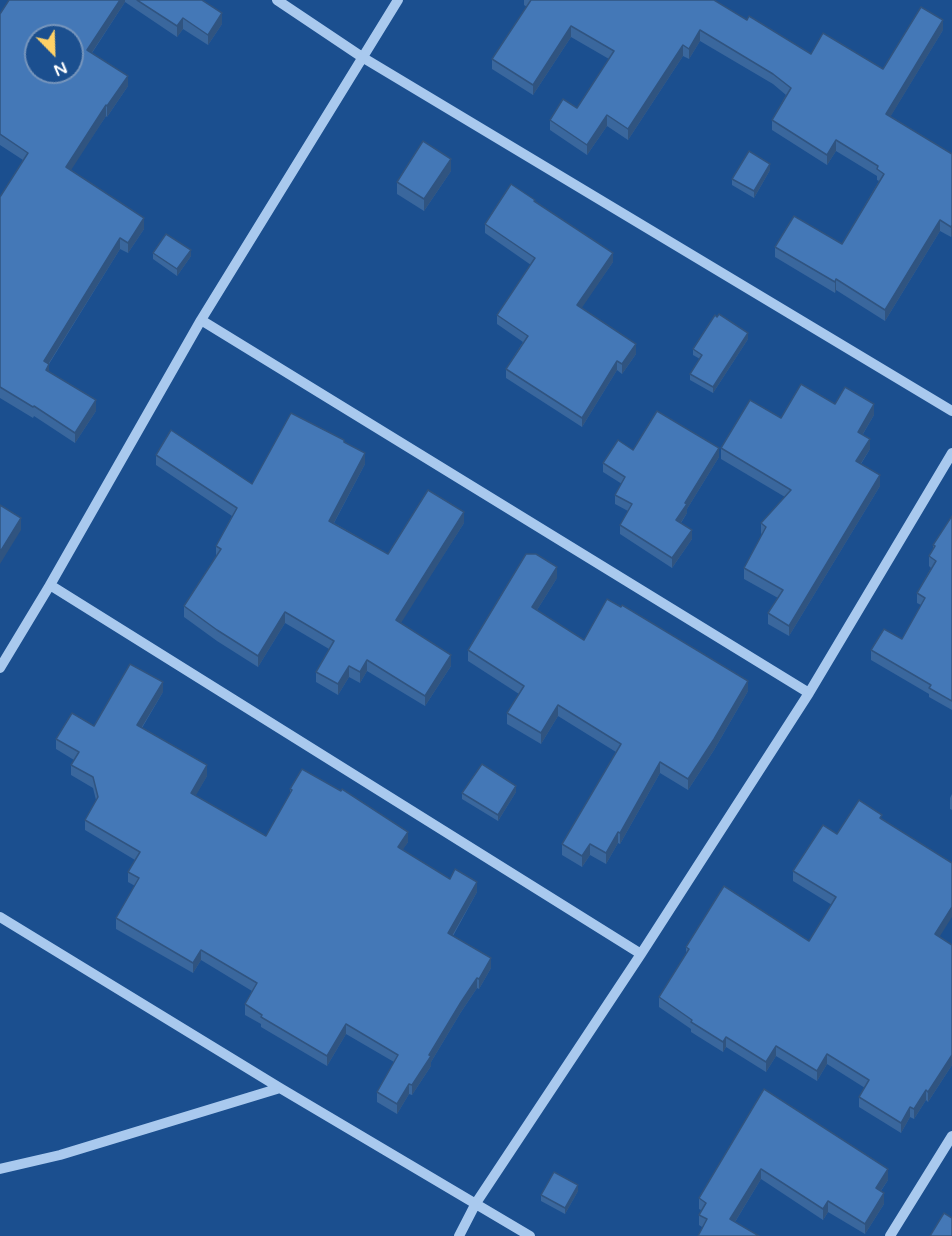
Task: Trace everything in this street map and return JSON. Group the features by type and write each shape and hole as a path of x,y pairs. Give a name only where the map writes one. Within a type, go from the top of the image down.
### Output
{"street":[{"path":"277,0 362,57 952,411"},
{"path":"0,668 201,320 398,0"},
{"path":"201,320 809,693"},
{"path":"459,1236 476,1203 809,693 952,453"},
{"path":"50,585 640,954"},
{"path":"0,917 280,1088 530,1236"},
{"path":"0,1169 60,1155 280,1088"},
{"path":"890,1236 952,1136"}],"building":[{"path":"9,0 120,0 87,50 128,76 106,105 66,167 144,218 128,243 120,238 44,361 49,364 46,370 96,400 75,433 0,387 0,197 28,153 0,134 0,14"},
{"path":"137,0 202,0 222,13 208,35 183,18 177,26"},
{"path":"531,0 714,0 747,20 749,16 811,54 823,33 883,69 921,7 943,20 886,114 952,154 951,227 940,220 885,310 836,279 835,282 775,247 794,216 842,244 884,174 877,169 878,166 836,140 827,155 772,120 791,88 773,74 700,30 689,49 683,45 628,129 607,115 587,145 550,120 563,99 577,108 614,51 571,26 533,85 492,59"},
{"path":"423,141 451,159 424,199 397,182"},
{"path":"749,151 770,164 754,191 732,179"},
{"path":"511,184 613,253 577,305 636,344 622,364 617,361 582,418 506,369 528,336 497,315 535,258 485,224"},
{"path":"166,234 191,250 177,269 153,253"},
{"path":"719,314 748,333 713,387 690,374 702,355 693,349 715,315 717,317"},
{"path":"801,384 835,404 845,387 874,404 858,432 870,439 856,461 880,475 789,626 768,613 783,590 744,568 766,527 761,523 791,490 721,448 750,400 781,418"},
{"path":"657,411 719,448 676,520 692,530 672,558 620,525 632,504 615,495 625,477 603,463 618,440 633,450"},
{"path":"291,413 365,453 329,521 388,554 428,490 464,512 396,620 451,655 425,696 367,660 360,672 349,666 338,684 316,672 334,641 285,612 258,656 184,606 221,549 216,546 237,508 156,455 171,430 252,484"},
{"path":"0,505 21,518 0,552"},
{"path":"952,516 952,701 929,688 931,685 871,650 884,629 902,639 925,598 917,593 936,561 929,556 935,546 933,545"},
{"path":"526,554 536,554 557,567 532,607 584,640 607,599 621,607 622,605 748,681 688,779 660,762 620,833 618,832 606,853 590,844 582,856 562,844 621,744 558,705 541,733 507,713 524,686 468,650"},
{"path":"130,664 163,682 137,725 207,765 191,793 266,836 302,769 341,791 342,789 408,832 398,847 450,879 455,869 477,882 448,933 491,958 479,979 477,978 461,1002 429,1055 431,1056 397,1104 377,1092 398,1055 346,1024 327,1056 261,1017 262,1015 245,1004 257,983 201,950 193,963 116,918 139,878 128,872 140,852 85,820 98,797 93,777 71,765 79,752 56,739 72,713 94,726"},
{"path":"482,764 516,786 498,815 462,793"},
{"path":"859,800 882,815 880,818 952,863 952,907 935,934 952,945 952,1055 928,1092 926,1090 914,1109 910,1107 901,1123 859,1097 869,1080 827,1054 817,1071 776,1046 766,1062 726,1037 723,1042 691,1022 692,1020 659,997 689,949 686,947 724,886 809,941 836,897 793,871 823,825 837,834"},
{"path":"764,1089 888,1169 876,1188 884,1193 865,1224 828,1201 823,1209 761,1169 730,1219 759,1236 698,1236 707,1219 699,1215 706,1203 699,1198"},
{"path":"554,1172 578,1185 565,1208 541,1195"},
{"path":"944,1213 952,1218 952,1236 930,1236"}]}
